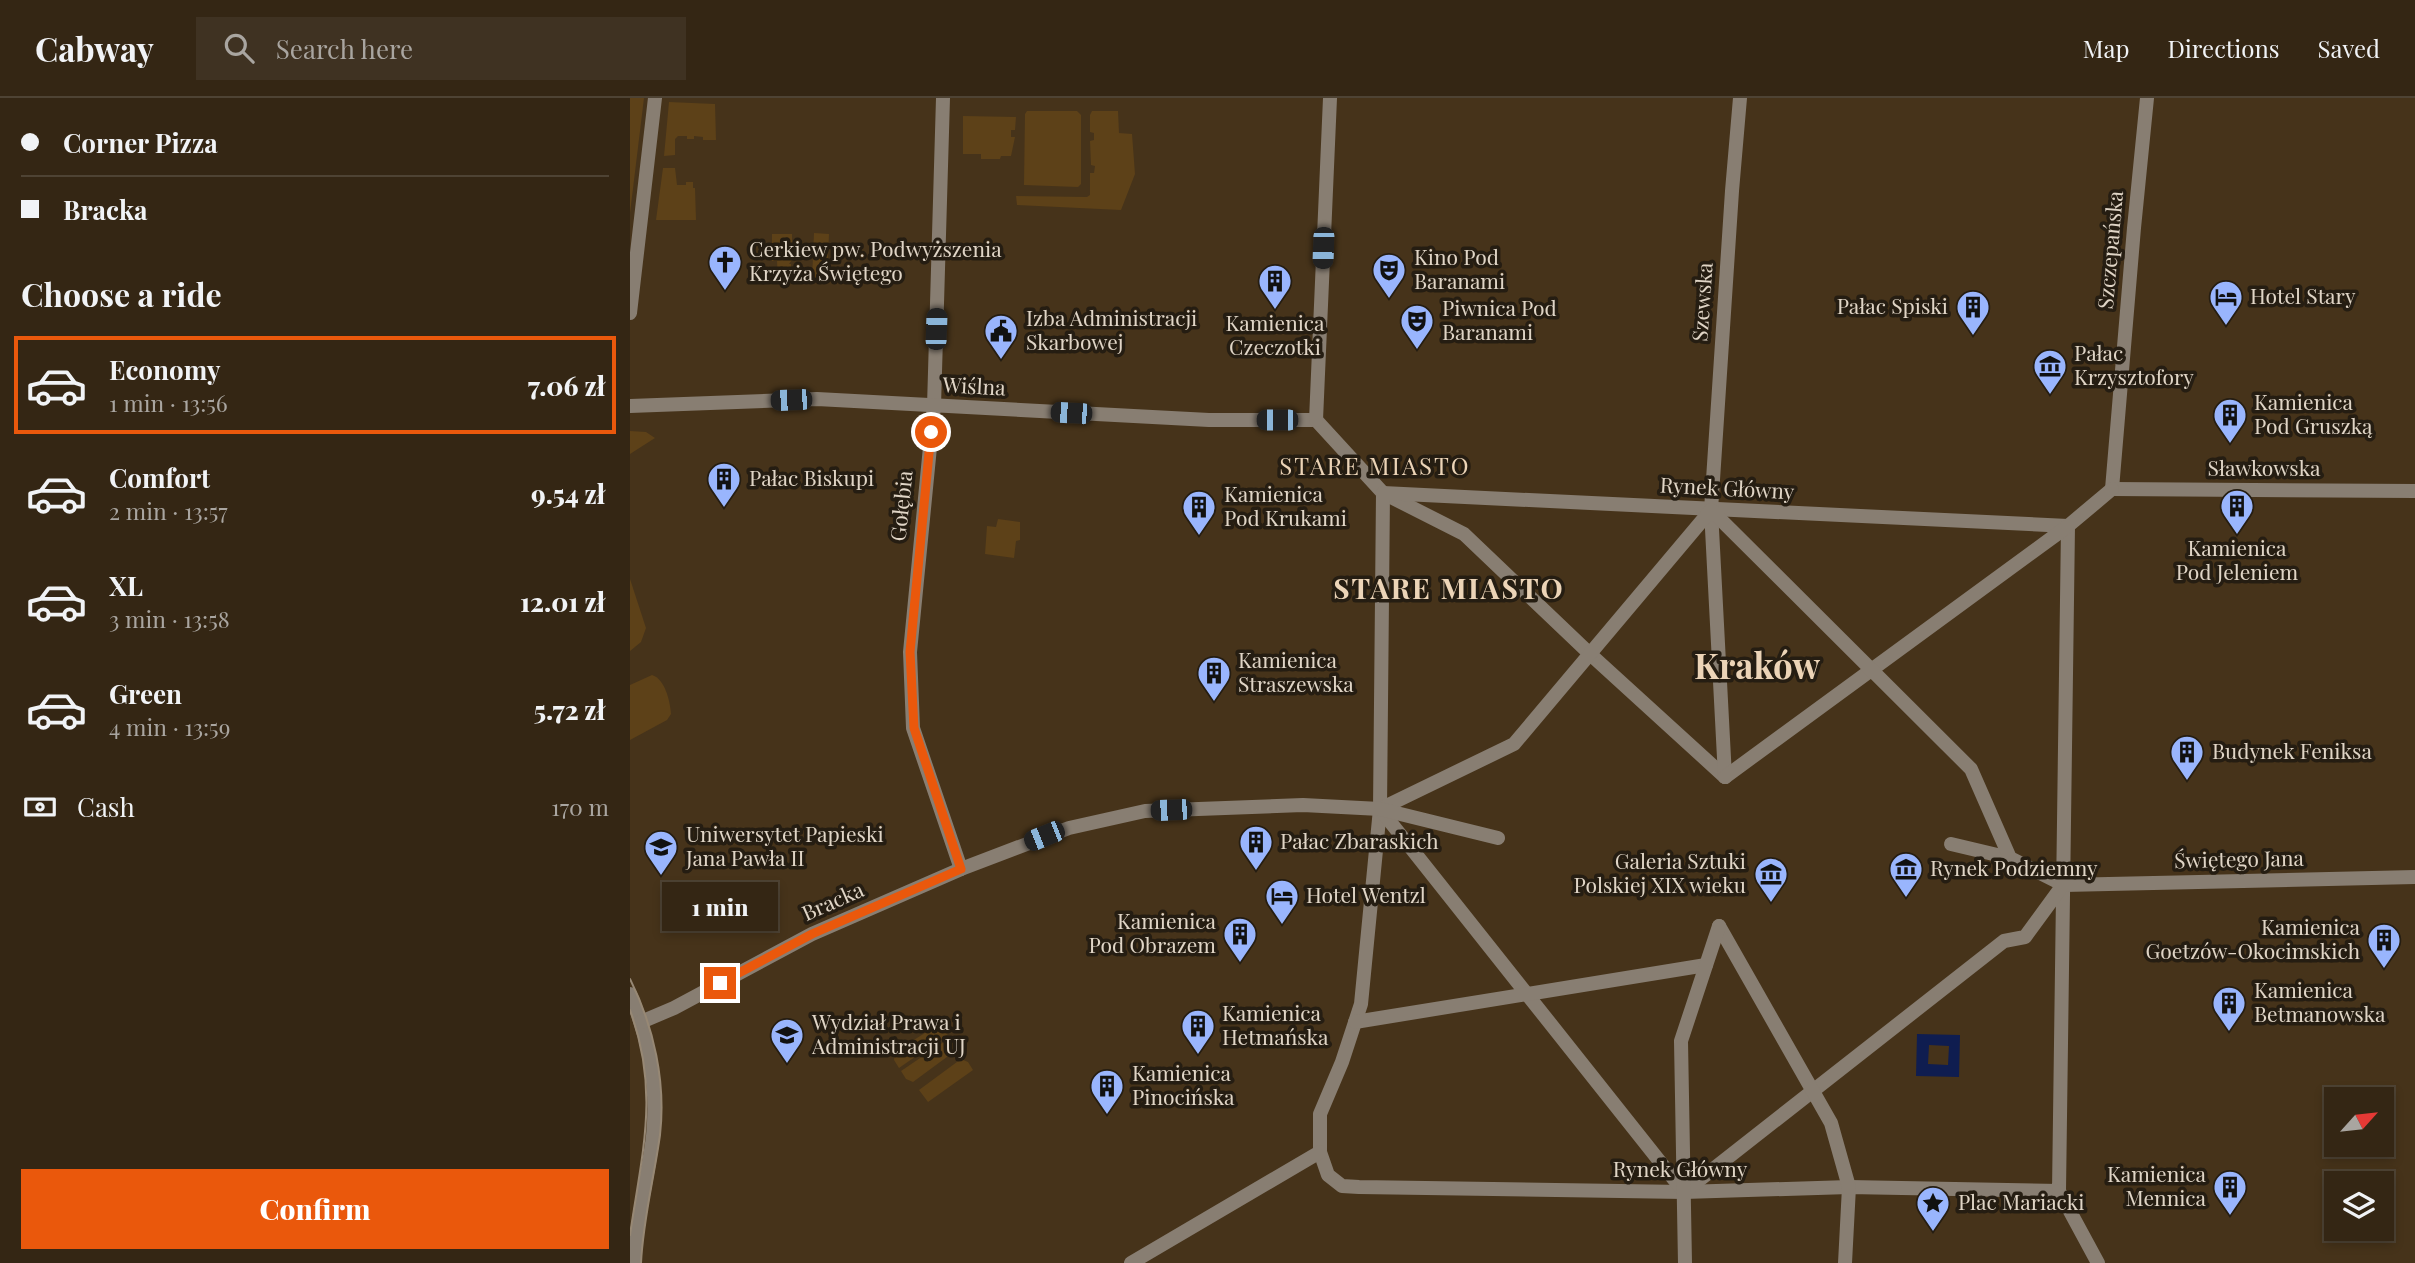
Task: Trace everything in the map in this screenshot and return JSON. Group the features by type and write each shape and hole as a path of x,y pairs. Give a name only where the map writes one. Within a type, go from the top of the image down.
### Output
{"street":[{"path":"630,313 655,98"},
{"name":"Gołębia","path":"943,98 934,405 910,652 914,728 961,869"},
{"path":"1330,98 1316,420 1383,493 1464,534 1725,777 2068,526 2112,489"},
{"name":"Szewska","path":"1725,777 1711,510 1740,98"},
{"name":"Szczepańska","path":"2112,489 2133,228 2147,98"},
{"name":"Wiślna","path":"630,406 817,399 1209,420 1316,420"},
{"name":"Sławkowska","path":"2112,489 2415,491"},
{"name":"Rynek Główny","path":"2059,1191 1849,1187 1684,1192 1342,1186 1328,1175 1320,1152 1320,1114 1361,1004 1380,809 1383,493 2068,526"},
{"path":"1684,1192 1380,809 1514,744 1711,510 1971,769 2010,858"},
{"path":"2068,526 2059,1191 2098,1263"},
{"name":"Bracka","path":"641,1022 674,1008 812,934 961,869 1069,828 1145,811 1303,805 1380,809 1498,838"},
{"path":"1951,844 2010,858 2064,885"},
{"name":"Świętego Jana","path":"2064,885 2415,877"},
{"path":"1684,1192 2004,941 2025,937 2064,885"},
{"path":"1685,1263 1681,1041 1719,926 1831,1124 1849,1187 1845,1263"},
{"path":"1355,1022 1706,965"},
{"path":"630,994 641,1022 651,1063 654,1110 653,1138 633,1249 634,1263"},
{"path":"1131,1263 1320,1152"}],"shaded area":[{"path":"630,98 644,98 630,213"},
{"path":"669,102 715,104 716,140 678,136 675,139 675,155 664,156"},
{"path":"1027,111 1077,111 1081,115 1081,184 1078,187 1024,185"},
{"path":"1092,111 1118,111 1119,133 1132,134 1135,174 1121,210 1017,205 1016,196 1090,195 1090,173 1094,173 1095,166 1091,165 1090,141 1094,140 1094,133 1090,132"},
{"path":"963,116 1016,117 1015,130 1011,130 1011,137 1015,137 1011,156 981,159 981,154 963,154"},
{"path":"663,168 675,168 677,185 693,182 696,220 656,220"},
{"path":"814,233 829,234 827,280 812,280"},
{"path":"772,234 792,234 792,260 789,264 791,280 778,280 777,261 772,261"},
{"path":"630,431 646,432 655,438 630,454"},
{"path":"998,519 1020,522 1020,540 1016,541 1014,558 985,554 987,526 996,527"},
{"path":"630,579 646,628 641,642 630,651"},
{"path":"652,675 657,677 663,686 671,714 667,720 630,740 630,685"},
{"path":"939,1024 948,1034 899,1068 894,1060 895,1052"},
{"path":"951,1037 957,1046 955,1051 913,1082 906,1079 901,1071"},
{"path":"961,1059 968,1062 973,1070 928,1102 919,1090"}],"water":[{"path":"1917,1034 1960,1035 1959,1077 1916,1076","holes":["1929,1045 1949,1046 1948,1065 1928,1064"]}],"tram line":[{"path":"630,979 652,1035 661,1095 660,1135 646,1215 641,1263"},
{"path":"630,1010 639,1040 646,1095 643,1149 630,1235"}],"place":[{"name":"Cerkiew pw. Podwyższenia Krzyża Świętego","path":"725,292"},
{"name":"Kino Pod Baranami","path":"1389,300"},
{"name":"Kamienica Czeczotki","path":"1275,311"},
{"name":"Hotel Stary","path":"2226,327"},
{"name":"Pałac Spiski","path":"1973,337"},
{"name":"Piwnica Pod Baranami","path":"1417,351"},
{"name":"Izba Administracji Skarbowej","path":"1001,361"},
{"name":"Pałac Krzysztofory","path":"2050,396"},
{"name":"Kamienica Pod Gruszką","path":"2230,445"},
{"name":"Pałac Biskupi","path":"724,509"},
{"name":"Kamienica Pod Jeleniem","path":"2237,536"},
{"name":"Kamienica Pod Krukami","path":"1199,537"},
{"name":"Kamienica Straszewska","path":"1214,703"},
{"name":"Budynek Feniksa","path":"2187,782"},
{"name":"Pałac Zbaraskich","path":"1256,872"},
{"name":"Uniwersytet Papieski Jana Pawła II","path":"661,877"},
{"name":"Rynek Podziemny","path":"1906,899"},
{"name":"Galeria Sztuki Polskiej XIX wieku","path":"1771,904"},
{"name":"Hotel Wentzl","path":"1282,926"},
{"name":"Kamienica Pod Obrazem","path":"1240,964"},
{"name":"Kamienica Goetzów-Okocimskich","path":"2384,970"},
{"name":"Kamienica Betmanowska","path":"2229,1033"},
{"name":"Kamienica Hetmańska","path":"1198,1056"},
{"name":"Wydział Prawa i Administracji UJ","path":"787,1065"},
{"name":"Kamienica Pinocińska","path":"1107,1116"},
{"name":"Kamienica Mennica","path":"2230,1217"},
{"name":"Plac Mariacki","path":"1933,1233"}],"district":[{"name":"STARE MIASTO","path":"1375,467"},
{"name":"STARE MIASTO","path":"1449,589"},
{"name":"Kraków","path":"1757,667"}],"route":[{"path":"720,983 812,934 961,869 914,728 910,652 931,432"}]}
